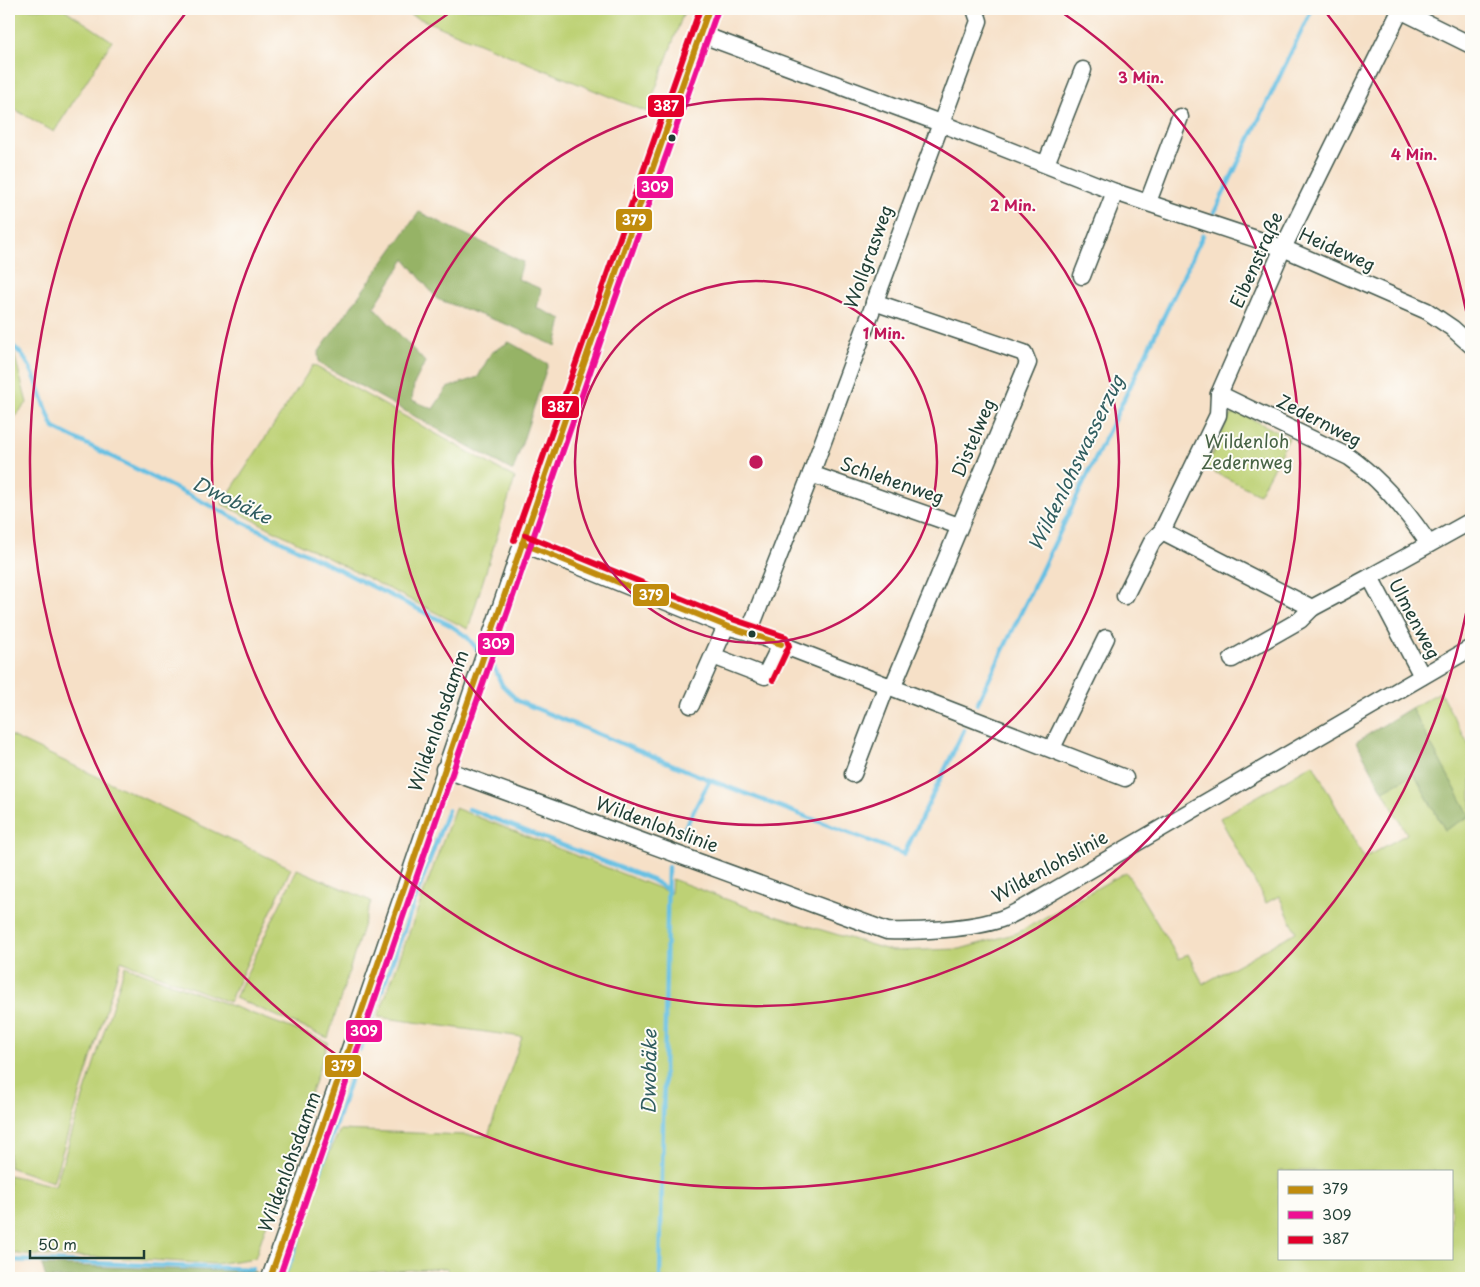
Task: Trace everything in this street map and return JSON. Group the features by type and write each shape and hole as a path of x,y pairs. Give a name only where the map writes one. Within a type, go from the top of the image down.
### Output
{"street":[{"name":"Wildenlohsdamm","path":"270,1278 352,1045 522,543 709,9"},
{"name":"Wollgrasweg","path":"749,632 811,474 979,21 975,9"},
{"name":"Eibenstraße","path":"1125,596 1153,540 1162,531 1218,415 1220,394 1283,248 1401,9 1471,45"},
{"name":"Heideweg","path":"700,34 940,123 1115,192 1283,248 1427,311 1471,345"},
{"path":"1046,164 1083,70"},
{"path":"1148,202 1180,117"},
{"path":"1082,276 1115,192"},
{"name":"Distelweg","path":"853,774 1028,363 1024,353 874,302"},
{"name":"Zedernweg","path":"1220,394 1349,457 1365,468 1416,525 1429,544"},
{"name":"Schlehenweg","path":"811,474 958,526"},
{"name":"Ulmenweg","path":"1422,676 1370,577 1471,521"},
{"path":"1162,531 1312,608"},
{"path":"522,543 726,626 749,632 1052,748 1125,778"},
{"path":"1232,659 1300,620 1312,608 1370,577"},
{"path":"691,705 726,626"},
{"path":"1052,748 1106,638"},
{"path":"713,656 765,676 780,644"},
{"name":"Wildenlohslinie","path":"444,769 886,930 915,932 976,924 1001,919 1009,915 1241,784 1305,743 1471,648"}],"green space":[{"path":"9,9 64,9 112,41 54,132 9,106"},
{"path":"408,9 685,9 647,112 406,13"},
{"path":"419,212 523,262 518,279 541,289 537,308 562,319 556,346 511,326 437,299 405,259 374,307 425,362 414,384 412,400 433,409 447,388 478,377 491,353 509,342 548,364 513,471 319,363 318,353"},
{"path":"9,350 14,353 27,403 9,423"},
{"path":"313,365 515,478 468,629 222,504"},
{"name":"Wildenloh Zedernweg","path":"1237,411 1289,438 1259,494 1206,468 1229,417"},
{"path":"1440,692 1471,749 1471,1278 450,1278 447,1268 270,1278 340,1130 488,1136 522,1037 378,1017 455,808 671,893 672,879 758,911 892,951 960,949 1017,933 1126,872 1179,959 1188,954 1203,984 1296,932 1279,896 1266,903 1220,818 1313,764 1364,858 1407,834 1383,791 1414,774 1445,830 1470,816 1411,708"},
{"path":"1411,708 1470,816 1445,830 1414,774 1383,791 1356,742"},
{"path":"9,735 291,868 229,1002 121,961 53,1182 9,1167"},
{"path":"297,869 371,901 328,1038 235,998"},
{"path":"125,966 328,1042 255,1258 215,1264 123,1258 24,1255 9,1252 9,1175 55,1186"},
{"path":"42,1265 256,1272 254,1278 46,1278"}],"waterway":[{"name":"Wildenlohswasserzug","path":"1214,213 1312,9"},
{"name":"Wildenlohswasserzug","path":"977,704 1203,235"},
{"name":"Dwobäke","path":"9,343 18,351 31,370 54,428 450,625 467,637 479,651"},
{"name":"Dwobäke","path":"494,667 502,685 518,701 710,780 681,835"},
{"name":"Wildenlohswasserzug","path":"710,780 904,854 964,730"},
{"path":"469,809 652,880 668,890"},
{"path":"360,1050 448,810"},
{"name":"Dwobäke","path":"660,1278 668,867"},
{"path":"286,1271 292,1258 356,1062"},
{"path":"9,1260 252,1269"}],"transit line":[{"name":"387","path":"514,540 700,9"},
{"name":"379","path":"270,1278 597,326 709,9"},
{"name":"309","path":"279,1278 605,328 717,12"},
{"name":"387","path":"525,535 729,618 786,637 789,646 773,680"},
{"name":"379","path":"522,543 726,626 781,644"}]}
